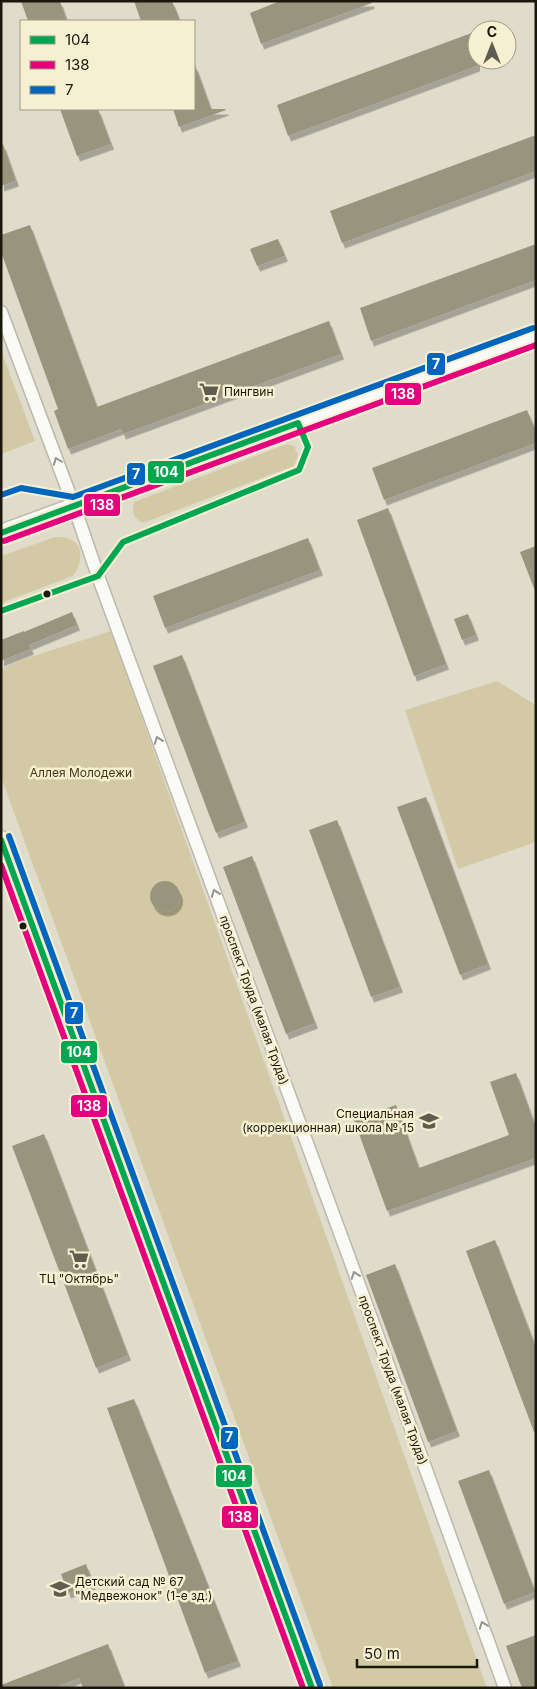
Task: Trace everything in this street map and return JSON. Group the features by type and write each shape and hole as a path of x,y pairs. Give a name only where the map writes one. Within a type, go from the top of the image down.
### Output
{"street":[{"name":"проспект Труда (малая Труда)","path":"1,312 74,506 505,1688"},
{"path":"1,533 536,336"},
{"path":"1,839 312,1688"}],"green space":[{"path":"1,350 35,441 1,454"},
{"path":"287,444 294,446 298,455 294,466 143,523 134,514 134,502"},
{"path":"55,537 68,538 78,546 80,562 73,576 1,603 1,556"},
{"name":"Аллея Молодежи","path":"111,631 487,1688 333,1688 1,777 1,669 27,658"},
{"path":"497,681 536,705 536,842 458,869 405,710"}],"building":[{"path":"21,1 60,1 67,20 28,20"},
{"path":"134,1 172,1 180,20 141,20"},
{"path":"280,1 371,1 372,3 261,44 250,13"},
{"path":"467,35 467,70 288,136 277,105"},
{"path":"195,65 211,109 226,110 179,127 173,110 195,110"},
{"path":"60,110 98,110 111,144 77,156"},
{"path":"536,135 536,171 342,243 330,211"},
{"path":"3,144 16,181 1,186 1,145"},
{"path":"30,225 97,407 329,321 341,354 123,434 121,429 68,449 54,411 58,409 1,252 1,235"},
{"path":"278,239 285,256 257,266 250,249"},
{"path":"536,244 536,280 371,341 360,308"},
{"path":"527,410 536,432 536,443 384,500 372,468"},
{"path":"388,508 446,664 414,676 357,520"},
{"path":"308,538 320,570 165,628 153,596"},
{"path":"536,546 536,590 535,591 520,552"},
{"path":"72,612 77,625 29,645 31,649 1,661 1,640"},
{"path":"468,614 476,635 462,640 454,619"},
{"path":"182,655 245,822 216,833 153,666"},
{"path":"426,797 488,964 460,975 397,807"},
{"path":"337,820 400,987 371,997 309,830"},
{"path":"252,856 315,1023 286,1034 223,867"},
{"path":"165,881 176,885 180,896 176,907 165,911 154,907 150,896 154,885"},
{"path":"516,1073 536,1128 536,1158 387,1211 354,1120 396,1105 419,1168 509,1135 490,1082"},
{"path":"44,1134 128,1355 96,1368 12,1146"},
{"path":"495,1240 536,1348 536,1432 534,1432 466,1251"},
{"path":"395,1264 457,1431 428,1442 366,1275"},
{"path":"134,1399 238,1661 205,1673 107,1408"},
{"path":"489,1470 535,1592 504,1604 458,1481"},
{"path":"86,1564 93,1584 68,1593 61,1574"},
{"path":"536,1635 536,1688 522,1688 506,1646"},
{"path":"108,1644 125,1688 83,1688 79,1678 54,1688 1,1688 1,1685"}],"transit line":[{"name":"7","path":"1,495 21,488 73,497 533,328"},
{"name":"138","path":"4,541 536,345"},
{"name":"104","path":"1,533 298,423 308,447 299,470 123,542 98,576 1,611"},
{"name":"7","path":"9,836 320,1685"},
{"name":"104","path":"1,840 312,1688"},
{"name":"138","path":"1,865 303,1688"}],"place":[{"name":"Пингвин","path":"209,392"},
{"name":"Специальная (коррекционная) школа № 15","path":"429,1121"},
{"name":"ТЦ \"Октябрь\"","path":"79,1259"},
{"name":"Детский сад № 67 \"Медвежонок\" (1-е зд.)","path":"60,1589"}]}
